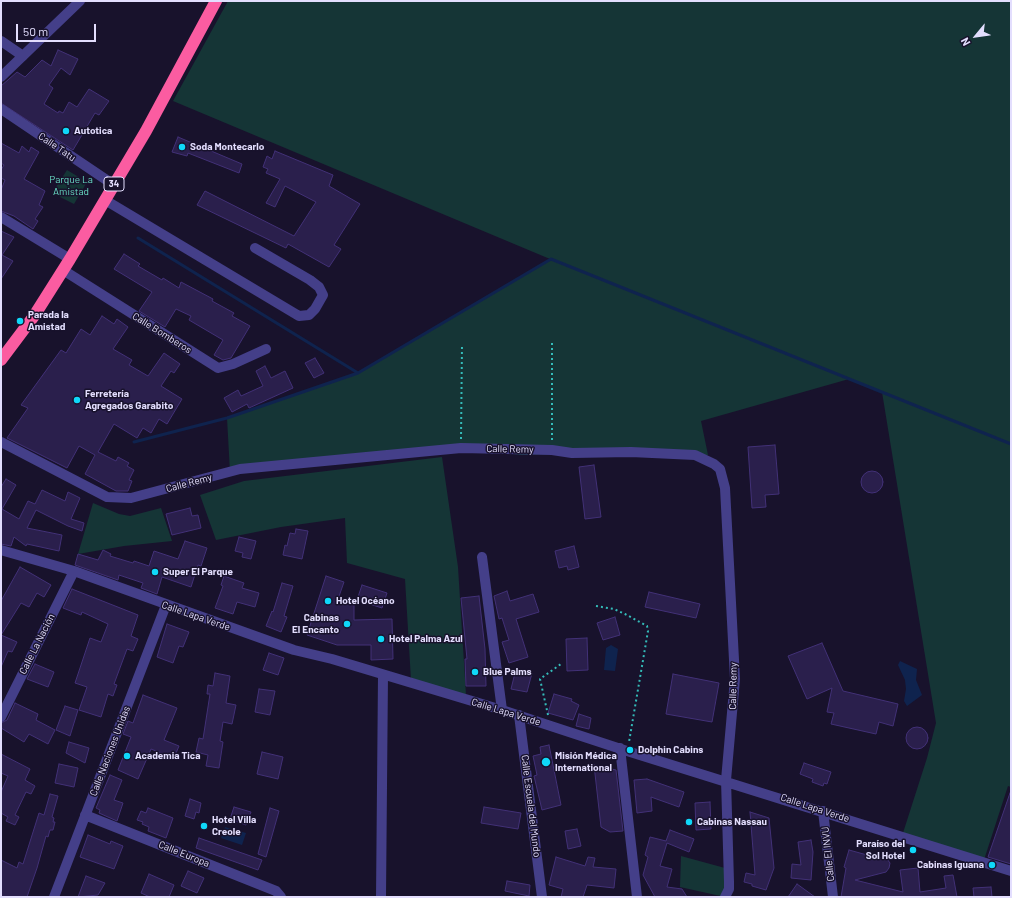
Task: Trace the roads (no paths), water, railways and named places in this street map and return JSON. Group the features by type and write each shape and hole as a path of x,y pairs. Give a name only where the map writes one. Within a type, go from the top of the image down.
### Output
{"highway":[{"name":"34","path":"1,360 34,316 70,259 146,131 216,1"}],"street":[{"path":"1,77 80,1"},
{"path":"1,41 23,56"},
{"name":"Calle Tatu","path":"1,109 114,185"},
{"path":"105,200 299,316 309,315 315,309 323,294 319,287 310,280 255,248"},
{"path":"1,217 70,259"},
{"name":"Calle Bomberos","path":"63,270 218,368 233,364 266,349"},
{"name":"Calle Remy","path":"1,442 107,497 131,498 240,469 460,448 552,450 572,453 631,452 695,455 720,469 725,488 735,680 726,780"},
{"name":"Calle Lapa Verde","path":"1,550 74,572 294,650 520,715 624,750 726,780 1011,871"},
{"path":"482,557 502,710"},
{"name":"Calle La Nación","path":"1,718 74,572"},
{"name":"Calle Naciones Unidas","path":"54,897 166,605"},
{"path":"381,897 383,675"},
{"name":"Calle Escuela del Mundo","path":"520,715 542,897"},
{"path":"624,750 637,897"},
{"path":"725,897 729,889 726,780"},
{"name":"Calle El INVU","path":"824,811 833,897"},
{"name":"Calle Europa","path":"86,814 276,891 281,897"}],"water":[{"path":"611,645 618,649 615,671 604,670 606,648"},
{"path":"900,661 917,669 916,680 922,695 907,706 904,701 906,689 905,680 898,665"},
{"path":"225,827 246,833 242,845 221,838"}],"waterway":[{"path":"138,238 358,373"},
{"path":"134,442 227,418 358,373 551,259 1011,444"}],"place":[{"name":"Autotica","path":"66,131"},
{"name":"Soda Montecarlo","path":"182,147"},
{"name":"Parada la Amistad","path":"20,321"},
{"name":"Ferretería Agregados Garabito","path":"77,400"},
{"name":"Super El Parque","path":"155,572"},
{"name":"Hotel Océano","path":"328,601"},
{"name":"Cabinas El Encanto","path":"347,624"},
{"name":"Hotel Palma Azul","path":"381,639"},
{"name":"Blue Palms","path":"475,672"},
{"name":"Dolphin Cabins","path":"630,750"},
{"name":"Academia Tica","path":"127,756"},
{"name":"Misión Médica International","path":"546,762"},
{"name":"Cabinas Nassau","path":"689,822"},
{"name":"Hotel Villa Creole","path":"204,826"},
{"name":"Paraíso del Sol Hotel","path":"913,850"},
{"name":"Cabinas Iguana","path":"992,865"}],"park label":[{"name":"Parque La Amistad","path":"71,186"}]}
